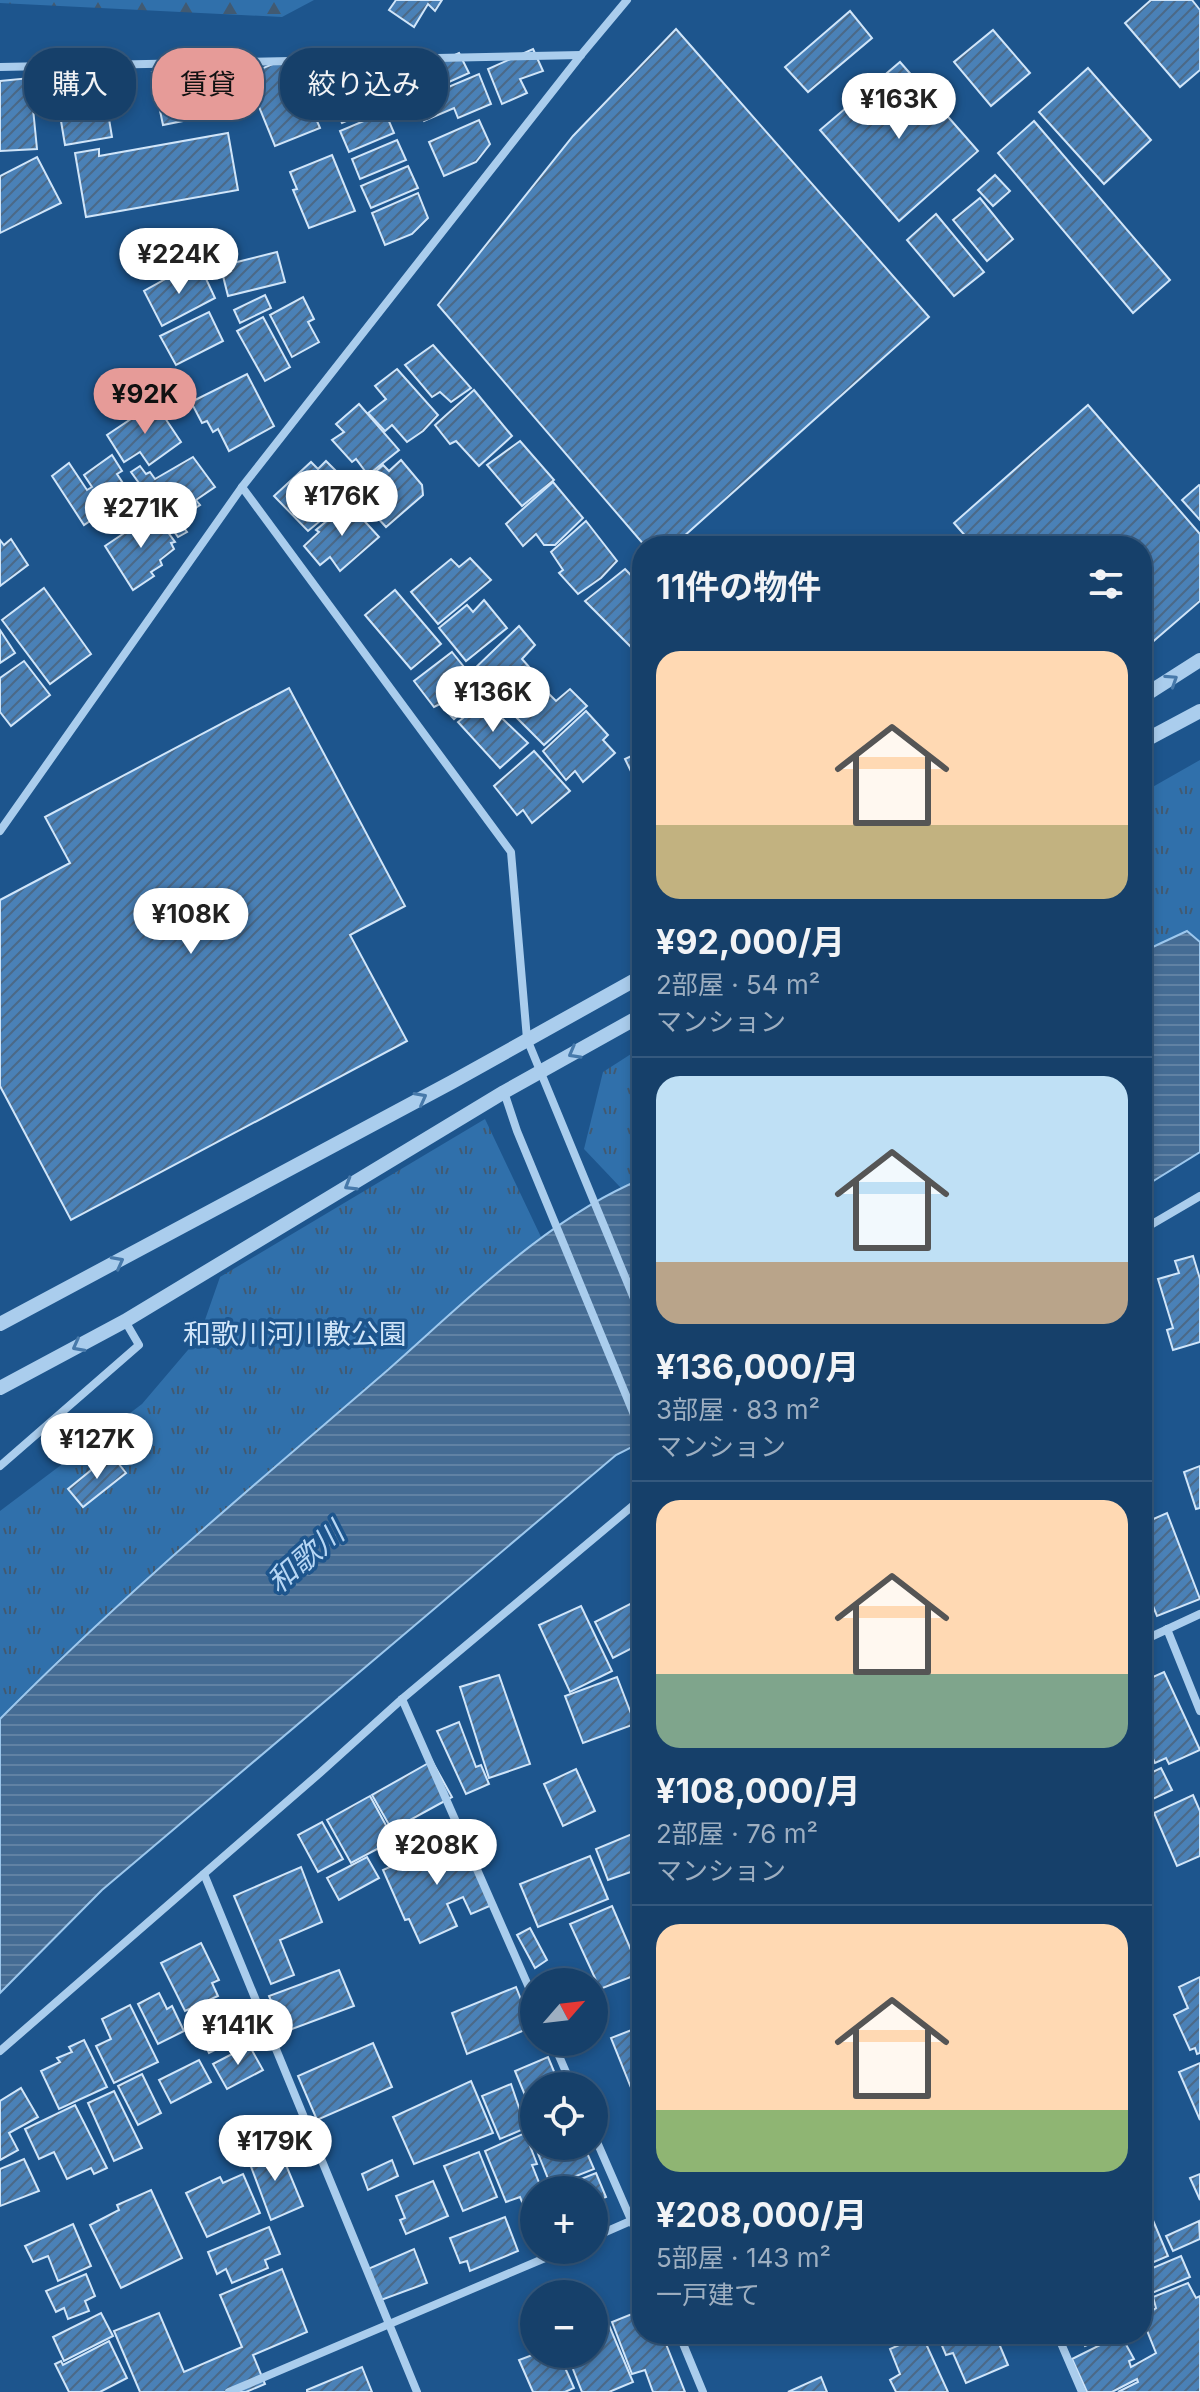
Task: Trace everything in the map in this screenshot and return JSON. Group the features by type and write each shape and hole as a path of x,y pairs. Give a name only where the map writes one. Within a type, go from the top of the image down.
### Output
{"street":[{"path":"0,831 242,487 627,0"},
{"path":"0,67 581,55"},
{"path":"242,487 511,852 527,1039 632,1294"},
{"path":"1152,691 1200,660"},
{"path":"1152,737 1200,711"},
{"path":"0,1324 452,1082 632,981"},
{"path":"0,1388 125,1321 504,1092 632,1021"},
{"path":"504,1092 517,1131 632,1410"},
{"path":"1152,1224 1200,1196"},
{"path":"0,1466 139,1345 125,1321"},
{"path":"0,2051 402,1699 632,1506"},
{"path":"1152,1636 1200,1614"},
{"path":"1167,1629 1200,1711"},
{"path":"402,1699 520,1968"},
{"path":"204,1874 417,2392"},
{"path":"605,2160 632,2220 608,2231"},
{"path":"229,2392 532,2264"},
{"path":"683,2344 703,2392"},
{"path":"1061,2344 1082,2392"}],"green space":[{"path":"0,0 314,0 282,17 0,3"},
{"path":"1200,760 1200,942 1187,931 1152,947 1152,787"},
{"path":"632,1053 632,1183 621,1188 584,1149 603,1072"},
{"name":"和歌川河川敷公園","path":"485,1119 541,1237 224,1511 62,1656 0,1719 0,1511 142,1404 199,1337 220,1277"}],"water":[{"path":"1187,931 1200,942 1200,1152 1152,1182 1152,947"},
{"name":"和歌川","path":"632,1184 632,1447 616,1455 102,1890 0,1993 0,1719 139,1586 473,1293 538,1240 606,1196"}],"building":[{"path":"396,0 442,0 435,11 428,4 414,27 389,10"},
{"path":"1151,0 1192,0 1200,10 1200,70 1180,87 1125,23"},
{"path":"850,11 872,38 808,92 785,67"},
{"path":"676,29 929,317 684,536 636,536 438,305 573,136"},
{"path":"993,30 1030,73 991,106 954,62"},
{"path":"533,49 543,71 520,79 527,93 502,104 488,69"},
{"path":"459,53 469,73 448,82 448,58"},
{"path":"280,61 280,120 317,120 320,128 275,146 264,119 264,68"},
{"path":"900,62 978,151 899,221 820,130"},
{"path":"1088,68 1151,140 1104,184 1039,112"},
{"path":"479,74 491,104 458,118 454,108 448,111 448,87"},
{"path":"24,79 24,120 34,120 37,149 0,151 0,81"},
{"path":"61,120 109,120 112,137 65,145"},
{"path":"162,120 188,120 163,125"},
{"path":"366,120 388,120 394,133 349,152 340,131"},
{"path":"479,120 490,144 476,162 444,176 429,142"},
{"path":"1034,121 1170,280 1133,313 998,153"},
{"path":"228,133 238,190 86,217 75,153 99,149 99,156"},
{"path":"397,140 406,160 360,179 352,159"},
{"path":"332,155 355,211 309,228 293,190 297,189 290,172"},
{"path":"37,157 61,203 0,233 0,176"},
{"path":"408,166 418,188 371,208 361,186"},
{"path":"995,175 1010,191 993,206 978,190"},
{"path":"418,193 428,218 412,234 385,245 372,213"},
{"path":"980,198 1013,239 987,261 953,220"},
{"path":"936,214 984,272 954,296 907,240"},
{"path":"277,252 285,282 228,296 222,272 231,271 229,264"},
{"path":"201,268 215,298 162,326 144,291 171,276 174,282"},
{"path":"265,295 271,308 240,323 234,310"},
{"path":"303,297 314,319 308,322 319,342 292,357 270,315"},
{"path":"209,312 223,341 176,365 160,336"},
{"path":"263,317 290,367 265,381 237,331"},
{"path":"433,345 471,388 451,402 440,392 432,397 405,365"},
{"path":"397,369 438,415 407,442 392,425 385,431 368,413 386,399 375,386"},
{"path":"247,374 274,426 229,451 218,429 213,432 207,421 202,423 191,402"},
{"path":"474,390 512,436 479,466 456,441 450,444 435,425"},
{"path":"155,403 181,442 149,465 140,452 124,462 107,435"},
{"path":"359,404 399,450 368,475 356,459 352,462 332,440 344,432 336,424"},
{"path":"1088,405 1200,534 1200,601 1152,642 1152,536 965,536 954,523"},
{"path":"520,441 554,480 522,506 487,465"},
{"path":"112,455 122,471 117,474 130,494 84,525 52,476 69,463 87,490 92,487 84,475"},
{"path":"193,457 215,487 196,500 200,505 178,520 187,532 178,537 131,472 140,466 155,479"},
{"path":"401,460 422,485 423,495 386,527 375,515 368,521 352,503 359,496 354,491 383,465 389,471"},
{"path":"326,461 340,475 335,479 350,496 308,531 274,496 311,462 318,469"},
{"path":"553,482 583,518 555,545 544,545 536,534 523,546 506,524"},
{"path":"1200,486 1200,520 1182,500"},
{"path":"348,503 379,537 340,571 330,557 320,565 304,546 319,532 316,530"},
{"path":"154,513 175,542 171,543 174,549 160,560 162,565 151,572 154,576 133,590 105,546"},
{"path":"586,521 617,561 601,578 578,594 559,573 563,570 551,552"},
{"path":"11,539 28,565 0,586 0,540 4,545"},
{"path":"470,558 491,580 438,624 411,592 451,559 459,567"},
{"path":"625,569 632,576 632,648 585,601"},
{"path":"44,588 91,654 50,684 2,620"},
{"path":"395,590 441,644 411,669 365,615"},
{"path":"484,600 507,628 466,661 439,628 467,605 473,612"},
{"path":"519,626 535,645 522,659 537,676 502,708 471,672"},
{"path":"0,630 15,653 0,663"},
{"path":"452,652 484,692 454,719 440,704 434,707 414,681"},
{"path":"24,661 50,695 11,726 0,712 0,678"},
{"path":"537,682 556,701 570,689 587,706 544,745 507,708"},
{"path":"289,688 405,906 350,935 407,1041 71,1220 0,1086 0,900 70,863 45,817"},
{"path":"484,701 528,743 500,768 458,722"},
{"path":"586,711 608,735 603,740 615,753 583,782 575,771 566,780 543,751"},
{"path":"534,751 570,791 532,823 523,810 517,815 494,786"},
{"path":"632,756 632,773 625,759"},
{"path":"1193,1256 1200,1279 1200,1342 1173,1350 1167,1330 1173,1328 1158,1279 1179,1273 1175,1261"},
{"path":"111,1454 126,1473 83,1507 68,1489"},
{"path":"1200,1466 1200,1508 1196,1509 1184,1472"},
{"path":"1167,1513 1200,1599 1157,1616 1152,1604 1152,1520"},
{"path":"632,1603 632,1648 613,1658 595,1622"},
{"path":"581,1606 612,1671 570,1692 539,1625"},
{"path":"1164,1672 1200,1750 1169,1764 1166,1758 1155,1763 1152,1757 1152,1677"},
{"path":"499,1675 530,1764 489,1778 460,1687"},
{"path":"617,1677 632,1716 632,1725 583,1743 565,1696"},
{"path":"459,1722 476,1767 481,1765 489,1784 466,1794 437,1731"},
{"path":"432,1761 452,1797 392,1830 372,1795"},
{"path":"1161,1768 1172,1790 1152,1799 1152,1772"},
{"path":"576,1769 595,1811 563,1826 544,1784"},
{"path":"1193,1795 1200,1811 1200,1856 1177,1866 1154,1813"},
{"path":"370,1796 394,1840 351,1863 327,1820"},
{"path":"322,1822 343,1859 318,1872 298,1835"},
{"path":"456,1827 492,1905 471,1914 463,1897 447,1904 457,1926 420,1943 409,1919 405,1920 383,1870 452,1839 448,1831"},
{"path":"632,1834 632,1872 608,1880 596,1849"},
{"path":"590,1856 608,1899 538,1927 520,1884"},
{"path":"367,1857 379,1878 339,1900 327,1878"},
{"path":"301,1867 322,1922 280,1940 294,1975 271,1984 234,1896"},
{"path":"612,1906 632,1952 632,1977 608,1986 608,1968 590,1968 570,1924"},
{"path":"530,1928 547,1960 535,1968 517,1935"},
{"path":"201,1943 219,1980 212,1983 218,1996 185,2011 161,1963"},
{"path":"339,1970 354,2006 284,2032 269,1996"},
{"path":"1200,1977 1200,2053 1197,2054 1195,2048 1190,2050 1174,2015 1188,2008 1179,1987"},
{"path":"516,1987 520,1997 520,2032 467,2054 452,2013"},
{"path":"159,1993 167,2009 172,2006 184,2031 158,2044 138,2004"},
{"path":"232,2003 245,2026 227,2037 229,2043 209,2053 194,2022"},
{"path":"130,2005 158,2062 114,2083 96,2046 111,2039 102,2019"},
{"path":"632,2030 632,2090 611,2038"},
{"path":"84,2040 107,2087 59,2109 41,2071 60,2062 57,2058 72,2052 69,2047"},
{"path":"373,2043 392,2087 317,2120 298,2076"},
{"path":"249,2045 263,2070 227,2089 213,2064"},
{"path":"548,2057 554,2072 520,2072 520,2083 515,2071"},
{"path":"199,2060 211,2082 171,2103 159,2080"},
{"path":"1200,2063 1200,2120 1179,2072"},
{"path":"142,2074 161,2113 138,2125 118,2086"},
{"path":"471,2081 493,2133 414,2164 393,2117"},
{"path":"511,2084 520,2110 520,2131 500,2139 482,2096"},
{"path":"21,2088 38,2117 9,2133 18,2150 0,2160 0,2101"},
{"path":"114,2091 142,2148 114,2161 88,2103"},
{"path":"75,2105 107,2168 94,2174 91,2168 67,2179 54,2152 39,2159 25,2129"},
{"path":"520,2135 520,2160 535,2160 537,2164 532,2165 536,2176 520,2176 520,2197 506,2202 485,2151"},
{"path":"264,2148 266,2153 279,2148 303,2206 271,2220 247,2156"},
{"path":"479,2152 497,2197 463,2211 444,2166"},
{"path":"24,2159 39,2191 0,2206 0,2169"},
{"path":"392,2160 398,2176 368,2190 362,2174"},
{"path":"541,2160 590,2160 594,2169 576,2176 547,2176"},
{"path":"243,2174 260,2213 207,2237 186,2193 220,2177 223,2183"},
{"path":"1200,2174 1200,2200 1190,2178"},
{"path":"433,2181 448,2216 406,2234 400,2220 405,2218 396,2196"},
{"path":"151,2190 182,2258 121,2288 90,2225 119,2210 117,2205"},
{"path":"505,2217 518,2251 470,2271 467,2261 460,2263 450,2238"},
{"path":"1152,2218 1168,2256 1152,2263"},
{"path":"1199,2221 1200,2239 1173,2251 1166,2236"},
{"path":"73,2224 91,2266 58,2281 48,2256 33,2262 25,2246"},
{"path":"269,2227 280,2254 265,2260 268,2268 232,2283 226,2269 217,2274 208,2252"},
{"path":"414,2249 427,2283 381,2300 368,2269"},
{"path":"1181,2256 1190,2277 1152,2293 1152,2268"},
{"path":"282,2269 307,2332 253,2355 265,2384 246,2392 140,2392 114,2331 159,2313 184,2372 242,2347 220,2295"},
{"path":"86,2274 95,2296 85,2301 89,2311 68,2319 64,2308 56,2312 46,2291"},
{"path":"1188,2283 1196,2298 1200,2296 1200,2392 1118,2392 1138,2382 1137,2379 1112,2392 1087,2392 1072,2359 1102,2344 1126,2344 1134,2359 1129,2361 1131,2367 1156,2353 1152,2343 1152,2311 1156,2308 1153,2297"},
{"path":"101,2313 113,2336 64,2361 53,2337"},
{"path":"632,2314 632,2344 666,2344 685,2392 653,2392 645,2370 632,2374 612,2322"},
{"path":"608,2323 633,2382 609,2392 582,2392 573,2368 608,2368"},
{"path":"109,2341 127,2378 100,2392 69,2392 55,2364 61,2361 63,2365"},
{"path":"901,2344 926,2344 948,2392 896,2392 890,2380 900,2374 890,2349"},
{"path":"941,2344 999,2344 1008,2365 966,2383 953,2353 946,2355"},
{"path":"362,2367 372,2392 307,2392 307,2390"},
{"path":"522,2368 565,2368 574,2388 565,2392 533,2392"},
{"path":"821,2377 827,2392 788,2392"}]}
